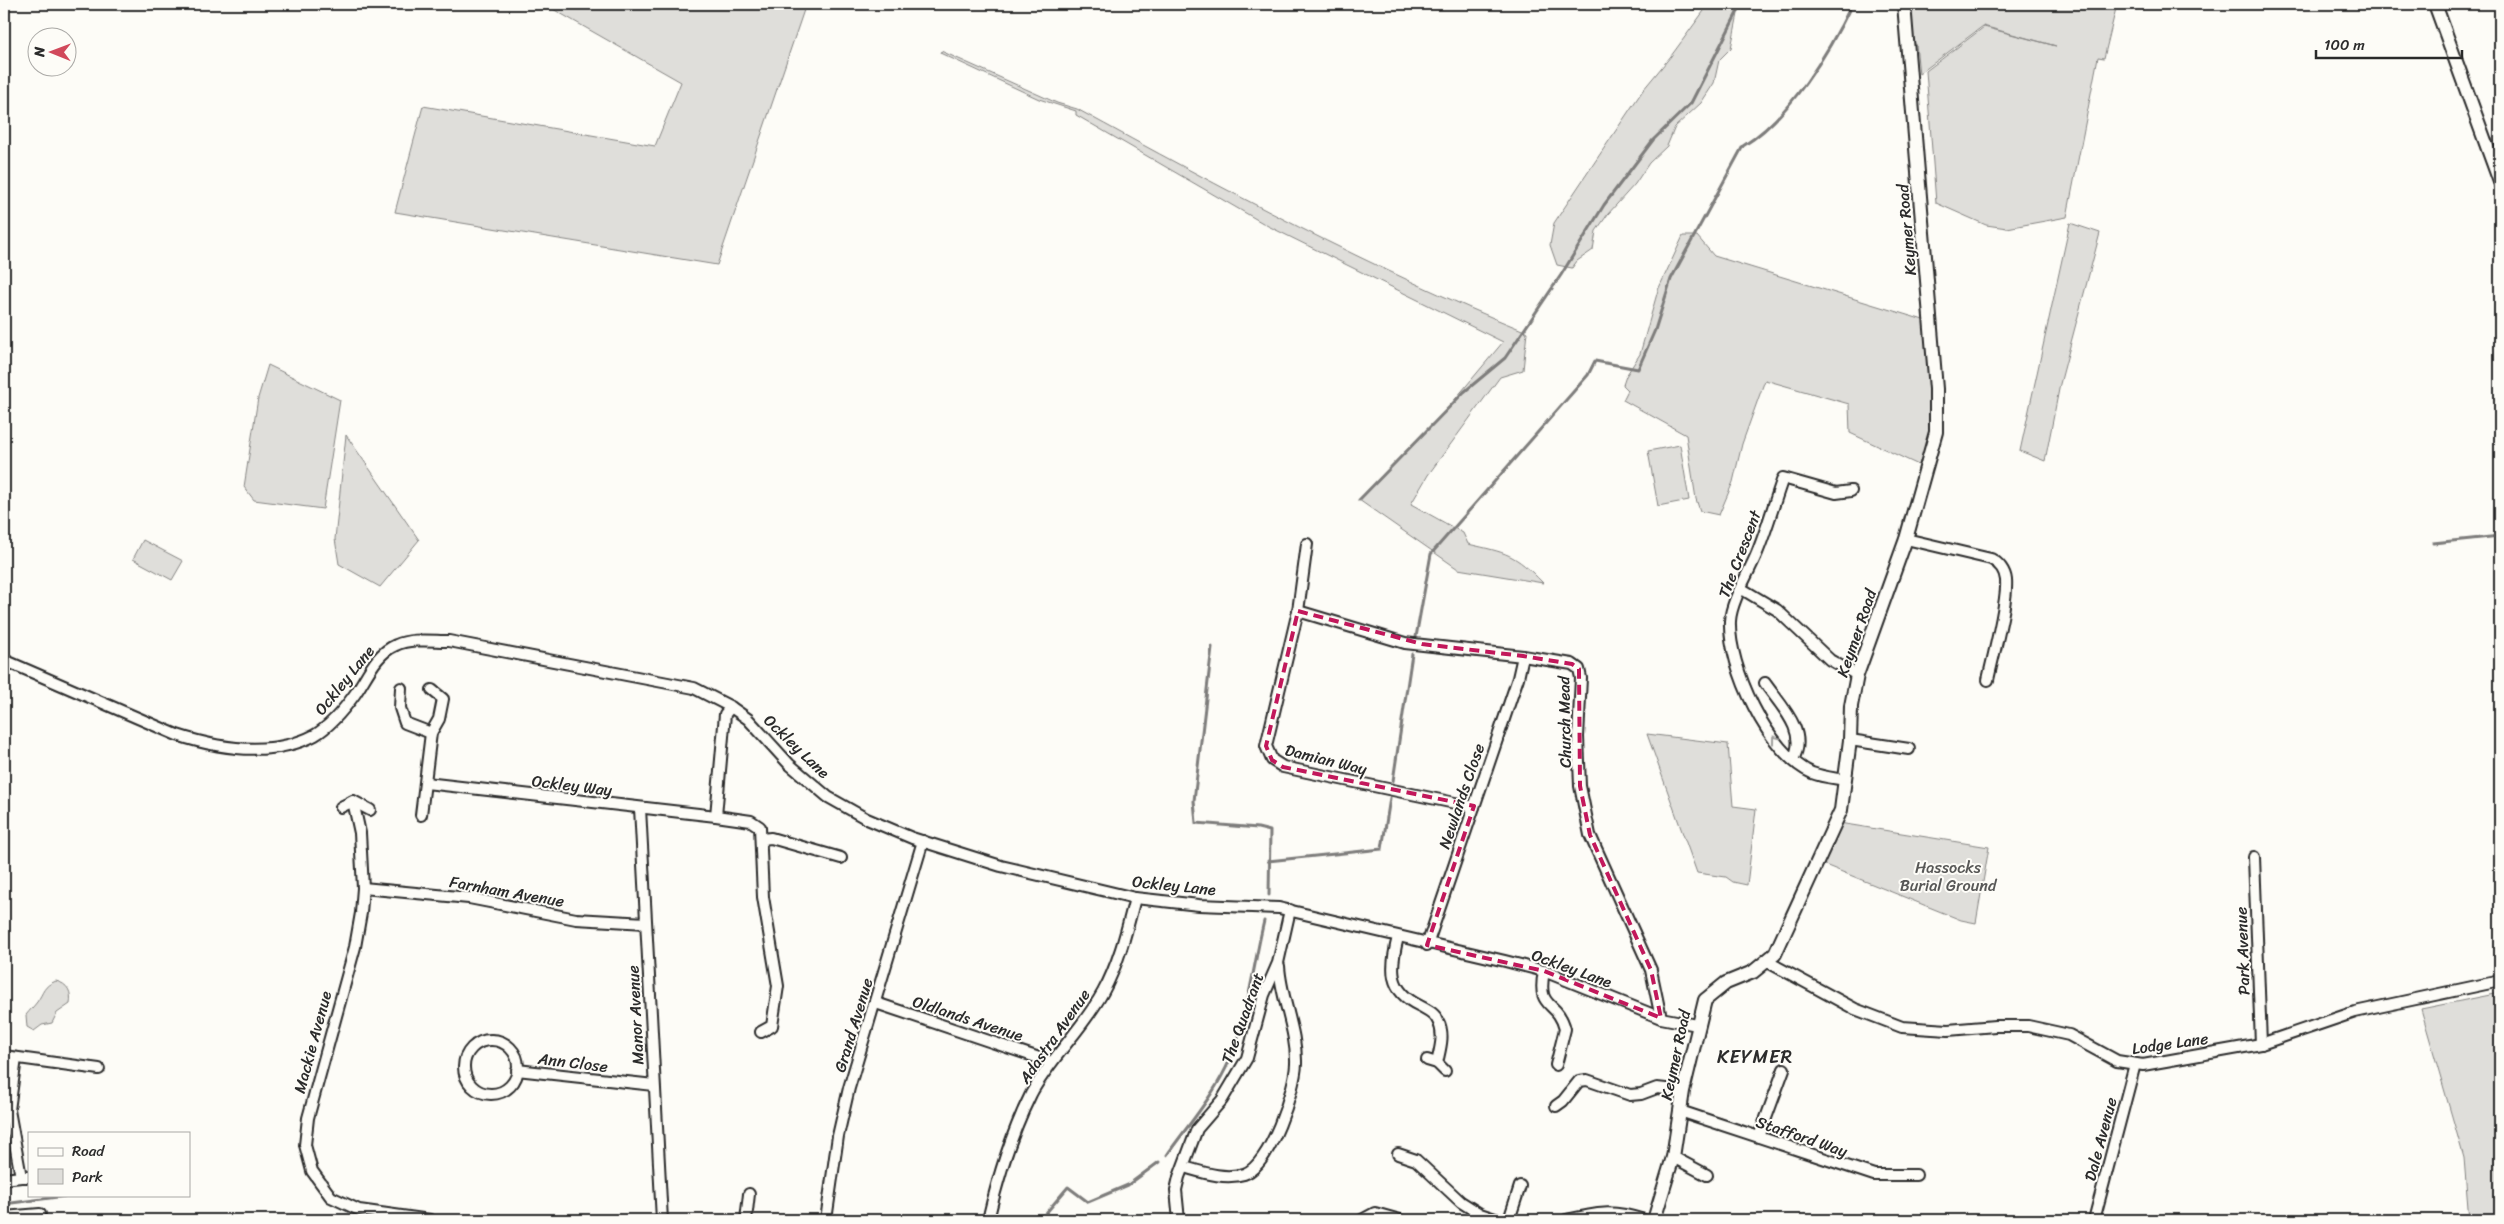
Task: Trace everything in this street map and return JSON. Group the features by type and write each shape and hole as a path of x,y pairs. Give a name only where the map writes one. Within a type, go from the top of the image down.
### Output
{"main road":[{"name":"Keymer Road","path":"1654,1220 1673,1157 1683,1092 1697,1025 1705,1000 1726,983 1753,972 1768,962 1780,944 1804,889 1834,829 1841,810 1850,740 1851,706 1857,674 1906,539 1936,432 1937,418 1904,4"},
{"path":"2436,4 2500,182"}],"street":[{"name":"The Crescent","path":"1845,780 1811,772 1782,749 1758,713 1741,680 1736,662 1730,620 1763,536 1783,478 1836,493 1851,491"},
{"path":"1906,539 1992,559 2004,572 2006,591 1988,680"},
{"name":"Damian Way","path":"1307,544 1298,611 1266,746 1272,760 1283,767 1474,807"},
{"path":"1742,589 1777,610 1830,660 1857,674"},
{"name":"Church Mead","path":"1298,611 1405,642 1522,656 1572,664 1579,669 1581,678 1578,737 1580,786 1590,835 1651,970 1661,1018"},
{"name":"Ockley Lane","path":"4,660 177,735 207,744 259,748 280,748 315,735 338,714 354,694 374,663 388,649 397,644 420,641 449,641 564,665 694,688 731,707 748,719 789,764 828,797 867,819 923,841 1001,866 1136,898 1199,905 1290,910 1544,971 1661,1018 1697,1025"},
{"name":"Newlands Close","path":"1427,944 1518,678 1522,656"},
{"path":"1765,683 1795,727 1800,738 1798,749 1793,759"},
{"path":"401,688 400,708 405,723 431,733"},
{"path":"421,816 431,733 439,719 443,699 432,690"},
{"path":"716,816 725,714 731,707"},
{"path":"1850,740 1909,749"},
{"name":"Ockley Way","path":"426,782 751,821 760,827 762,838"},
{"path":"341,807 353,801 370,810"},
{"name":"Mackie Avenue","path":"353,801 360,833 363,888 355,947 308,1118 304,1145 312,1171 331,1197 359,1210 430,1220"},
{"name":"Manor Avenue","path":"640,808 662,1220"},
{"path":"761,1032 772,1026 778,986 763,897 762,838 771,838 841,858"},
{"name":"Grand Avenue","path":"826,1220 838,1136 849,1088 876,1004 923,841"},
{"name":"Park Avenue","path":"2254,857 2261,1044"},
{"name":"Farnham Avenue","path":"363,888 469,898 576,918 646,923"},
{"name":"Adastra Avenue","path":"988,1220 1003,1166 1022,1113 1051,1062 1080,1029 1104,991 1125,936 1136,898"},
{"name":"The Quadrant","path":"1278,963 1282,994 1294,1038 1296,1064 1292,1088 1276,1133 1254,1168 1244,1174 1228,1176 1208,1174 1184,1167 1197,1129 1222,1100 1247,1058 1264,995 1278,963 1290,910"},
{"path":"1398,937 1392,970 1394,981 1402,995 1430,1011 1438,1020 1442,1041 1432,1062 1446,1071"},
{"name":"Lodge Lane","path":"1768,962 1855,1009 1902,1027 1926,1030 1996,1026 2036,1028 2069,1035 2117,1061 2135,1064 2261,1044 2356,1012 2500,981"},
{"path":"1544,971 1541,987 1542,997 1555,1010 1565,1029 1556,1065"},
{"name":"Oldlands Avenue","path":"876,1004 1051,1062"},
{"name":"Ann Close","path":"485,1040 494,1040 509,1047 514,1054 517,1070 509,1086 502,1091 483,1093 469,1082 464,1064 471,1048 485,1040"},
{"path":"4,1056 98,1069"},
{"path":"4,1179 25,1177 9,1110 16,1058"},
{"name":"Dale Avenue","path":"2094,1220 2135,1064"},
{"path":"1759,1137 1784,1069"},
{"name":"Ann Close","path":"517,1070 654,1085"},
{"path":"1556,1106 1563,1102 1579,1081 1587,1080 1630,1095 1642,1094 1657,1088 1683,1092"},
{"name":"Stafford Way","path":"1680,1111 1874,1175 1916,1175"},
{"path":"1398,1154 1416,1160 1461,1202 1480,1214 1498,1220"},
{"path":"1673,1157 1708,1175"},
{"path":"1179,1220 1176,1190 1184,1167"},
{"path":"1509,1220 1520,1186"},
{"path":"746,1220 748,1194"},
{"path":"1566,1220 1595,1213 1617,1212 1644,1220"},
{"path":"1362,1220 1375,1213 1400,1220"},
{"path":"4,1217 40,1214"}],"highlighted area":[{"path":"1298,611 1422,644 1523,656 1572,664 1579,669 1580,786 1590,835 1651,970 1661,1018 1544,971 1427,945 1474,806 1283,767 1272,760 1266,746"}],"green space":[{"path":"544,4 806,4 717,265 395,212 423,106 655,146 681,82"},
{"path":"1709,4 1740,4 1731,48 1719,60 1714,83 1701,103 1675,127 1667,146 1649,163 1635,184 1608,214 1596,231 1593,250 1577,261 1572,268 1557,265 1550,245 1554,223 1643,90 1671,56"},
{"path":"1909,4 2117,4 2104,58 2098,57 2067,217 2007,228 1986,225 1936,203 1926,71 1984,27 2056,46 1983,26 1919,74 1916,44 1911,45"},
{"path":"941,51 1057,103 1077,109 1187,169 1355,255 1469,308 1527,332 1523,370 1500,377 1428,475 1411,504 1463,533 1468,544 1501,552 1517,560 1543,583 1458,569 1359,500 1441,416 1503,342 1268,226 1076,115 1076,111 1039,99 940,53"},
{"path":"2070,223 2100,233 2060,384 2045,461 2020,451"},
{"path":"1683,236 1697,236 1714,256 1930,322 1936,389 1925,468 1850,433 1849,404 1765,380 1742,444 1733,482 1719,515 1700,511 1696,499 1686,435 1623,400 1628,390 1623,385 1626,376 1640,354 1658,290"},
{"path":"268,365 340,400 323,509 254,500 244,487 258,398"},
{"path":"346,435 419,540 380,587 339,564 335,539"},
{"path":"1680,445 1689,500 1658,506 1648,451"},
{"path":"143,540 183,561 172,580 133,559"},
{"path":"1647,734 1728,744 1733,806 1756,809 1747,885 1733,882 1726,877 1697,873"},
{"name":"Hassocks Burial Ground","path":"1839,823 1989,847 1976,923 1961,920 1820,863"},
{"path":"56,981 64,984 68,989 70,1004 57,1013 52,1023 42,1025 34,1031 27,1027 26,1015 46,987"},
{"path":"2500,993 2500,1220 2469,1220 2464,1158 2421,1009"}],"waterway":[{"path":"1359,500 1464,392 1505,358 1561,275 1604,205 1653,140 1691,103 1739,9 1734,4"},
{"path":"1416,637 1431,554 1588,375 1595,361 1638,369 1655,330 1671,279 1743,146 1776,119 1806,83 1820,63 1852,4"},
{"path":"2433,543 2500,536"},
{"path":"1212,647 1194,801 1196,823 1258,828 1270,831 1269,895"},
{"path":"1393,781 1412,654"},
{"path":"1268,861 1382,849 1390,798"},
{"path":"1167,1155 1217,1084 1230,1059 1246,1009 1264,921"},
{"path":"1040,1220 1068,1187 1088,1202 1128,1185 1159,1162"},
{"path":"4,1204 65,1196"}],"district":[{"name":"KEYMER","path":"1755,1056"}]}
